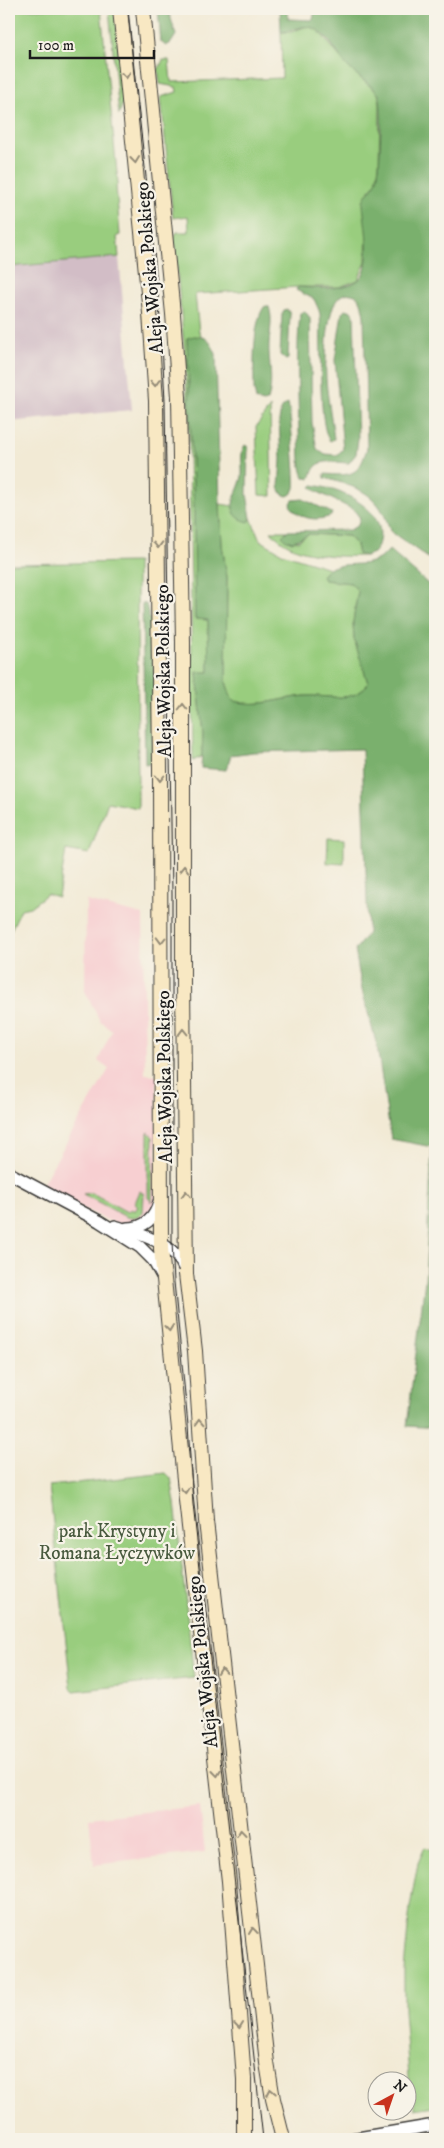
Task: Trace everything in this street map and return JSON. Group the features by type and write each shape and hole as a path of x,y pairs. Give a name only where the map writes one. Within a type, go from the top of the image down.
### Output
{"main road":[{"name":"Aleja Wojska Polskiego","path":"120,9 151,323 156,408 161,836 160,1200 164,1280 186,1500 229,1881 245,2082 244,2139"},
{"name":"Aleja Wojska Polskiego","path":"143,9 179,389 183,651 182,984 186,1274 195,1351 204,1502 221,1655 267,2062 283,2139"}],"street":[{"path":"9,1173 99,1221 143,1241 163,1245 186,1243"},
{"path":"119,1228 136,1228 148,1222 155,1214 160,1200"},
{"path":"99,1221 119,1228 143,1241 164,1280"},
{"path":"163,1245 179,1259 186,1274"},
{"path":"352,2139 435,2125"}],"shaded area":[{"path":"119,257 132,410 9,422 9,267"},
{"path":"86,901 143,915 145,1074 157,1075 157,1203 152,1217 120,1226 40,1188 109,1069 98,1061 112,1030 100,1021 85,991"},
{"path":"200,1806 205,1852 94,1865 89,1818"}],"green space":[{"path":"9,9 101,9 118,183 116,186 120,235 117,236 119,257 9,267"},
{"path":"109,9 115,9 124,99 119,115"},
{"path":"158,9 168,9 176,35 171,43 166,46 161,42"},
{"path":"280,9 288,9 288,19 313,20 315,9 435,9 435,559 428,558 390,531 386,518 380,508 366,494 348,485 325,478 324,474 341,475 353,472 361,464 367,448 364,316 358,297 352,294 344,294 333,307 330,318 326,368 334,439 330,441 323,418 320,314 314,299 296,290 298,287 328,288 351,284 357,281 366,267 367,245 363,201 375,185 378,177 380,101 379,95 348,67 322,33 310,27 281,32"},
{"path":"307,26 318,30 350,69 378,93 380,104 379,165 376,183 368,192 363,202 367,221 366,262 358,280 339,287 298,287 195,294 201,336 187,338 194,508 195,619 208,620 209,672 197,673 203,734 202,756 193,761 189,441 185,357 174,237 177,232 189,232 188,216 173,218 161,97 177,92 176,87 160,84 158,70 163,60 169,60 171,82 282,78 281,32 291,32"},
{"path":"265,306 269,307 271,316 269,350 271,379 268,400 264,402 256,400 254,370 256,333 261,313"},
{"path":"287,309 290,314 288,359 286,360 280,355 282,314"},
{"path":"345,310 350,310 354,315 358,439 356,454 349,463 324,462 320,464 313,471 310,479 304,477 300,454 298,357 300,313 305,311 310,318 312,423 317,449 324,454 337,455 343,449 335,360 342,313"},
{"path":"194,336 208,340 216,354 222,545 227,577 226,682 232,700 260,703 306,696 342,697 357,693 367,685 368,683 354,639 353,622 358,591 351,583 324,580 322,576 329,569 376,561 389,550 435,590 435,1428 407,1426 425,1280 432,1147 391,1139 377,1046 362,990 355,950 368,933 362,749 253,752 231,755 226,770 201,768 203,734 197,672 209,672 208,620 195,619 194,508 187,338"},
{"path":"288,403 295,488 287,496 282,494 279,487 281,459 279,421 281,409"},
{"path":"270,407 272,496 259,495 256,427"},
{"path":"245,445 248,447 247,494 251,518 249,522 240,519 235,514 233,508 233,502 242,476 242,456"},
{"path":"313,485 339,492 352,498 373,515 379,526 380,538 375,552 366,556 358,554 356,545 348,536 309,534 292,542 282,536 287,531 350,530 358,525 360,518 354,510 316,491 311,487"},
{"path":"303,499 332,513 331,516 314,519 298,513 290,505 293,500"},
{"path":"220,504 233,506 235,513 249,521 251,518 260,540 282,553 329,568 322,576 324,580 351,583 358,591 353,622 354,639 368,683 362,690 348,696 305,696 259,703 232,700 226,682 227,577 222,545"},
{"path":"271,531 287,531 282,536 298,541 308,534 348,536 356,545 358,554 366,556 315,554 302,551 280,540"},
{"path":"137,562 138,808 108,802 89,854 66,850 58,897 47,894 30,907 21,909 11,930 9,929 9,564"},
{"path":"142,604 146,604 149,618 155,625 156,762 145,764"},
{"path":"328,838 344,839 344,864 327,863"},
{"path":"148,1132 153,1137 152,1202 148,1198"},
{"path":"140,1191 144,1194 143,1212 140,1216 133,1218 126,1217 83,1194 92,1193 127,1212 131,1209 135,1211 138,1206 135,1203"},
{"name":"park Krystyny i Romana Łyczywków","path":"166,1473 171,1478 175,1503 194,1678 74,1691 71,1688 49,1486"},
{"path":"425,1847 435,1851 435,2106 416,2109 416,2070 408,2070 404,2010 404,1970 410,1907 418,1863"}],"tram line":[{"path":"128,9 159,303 165,401 172,894 172,1242 174,1282 188,1425 193,1504 263,2139"}]}
